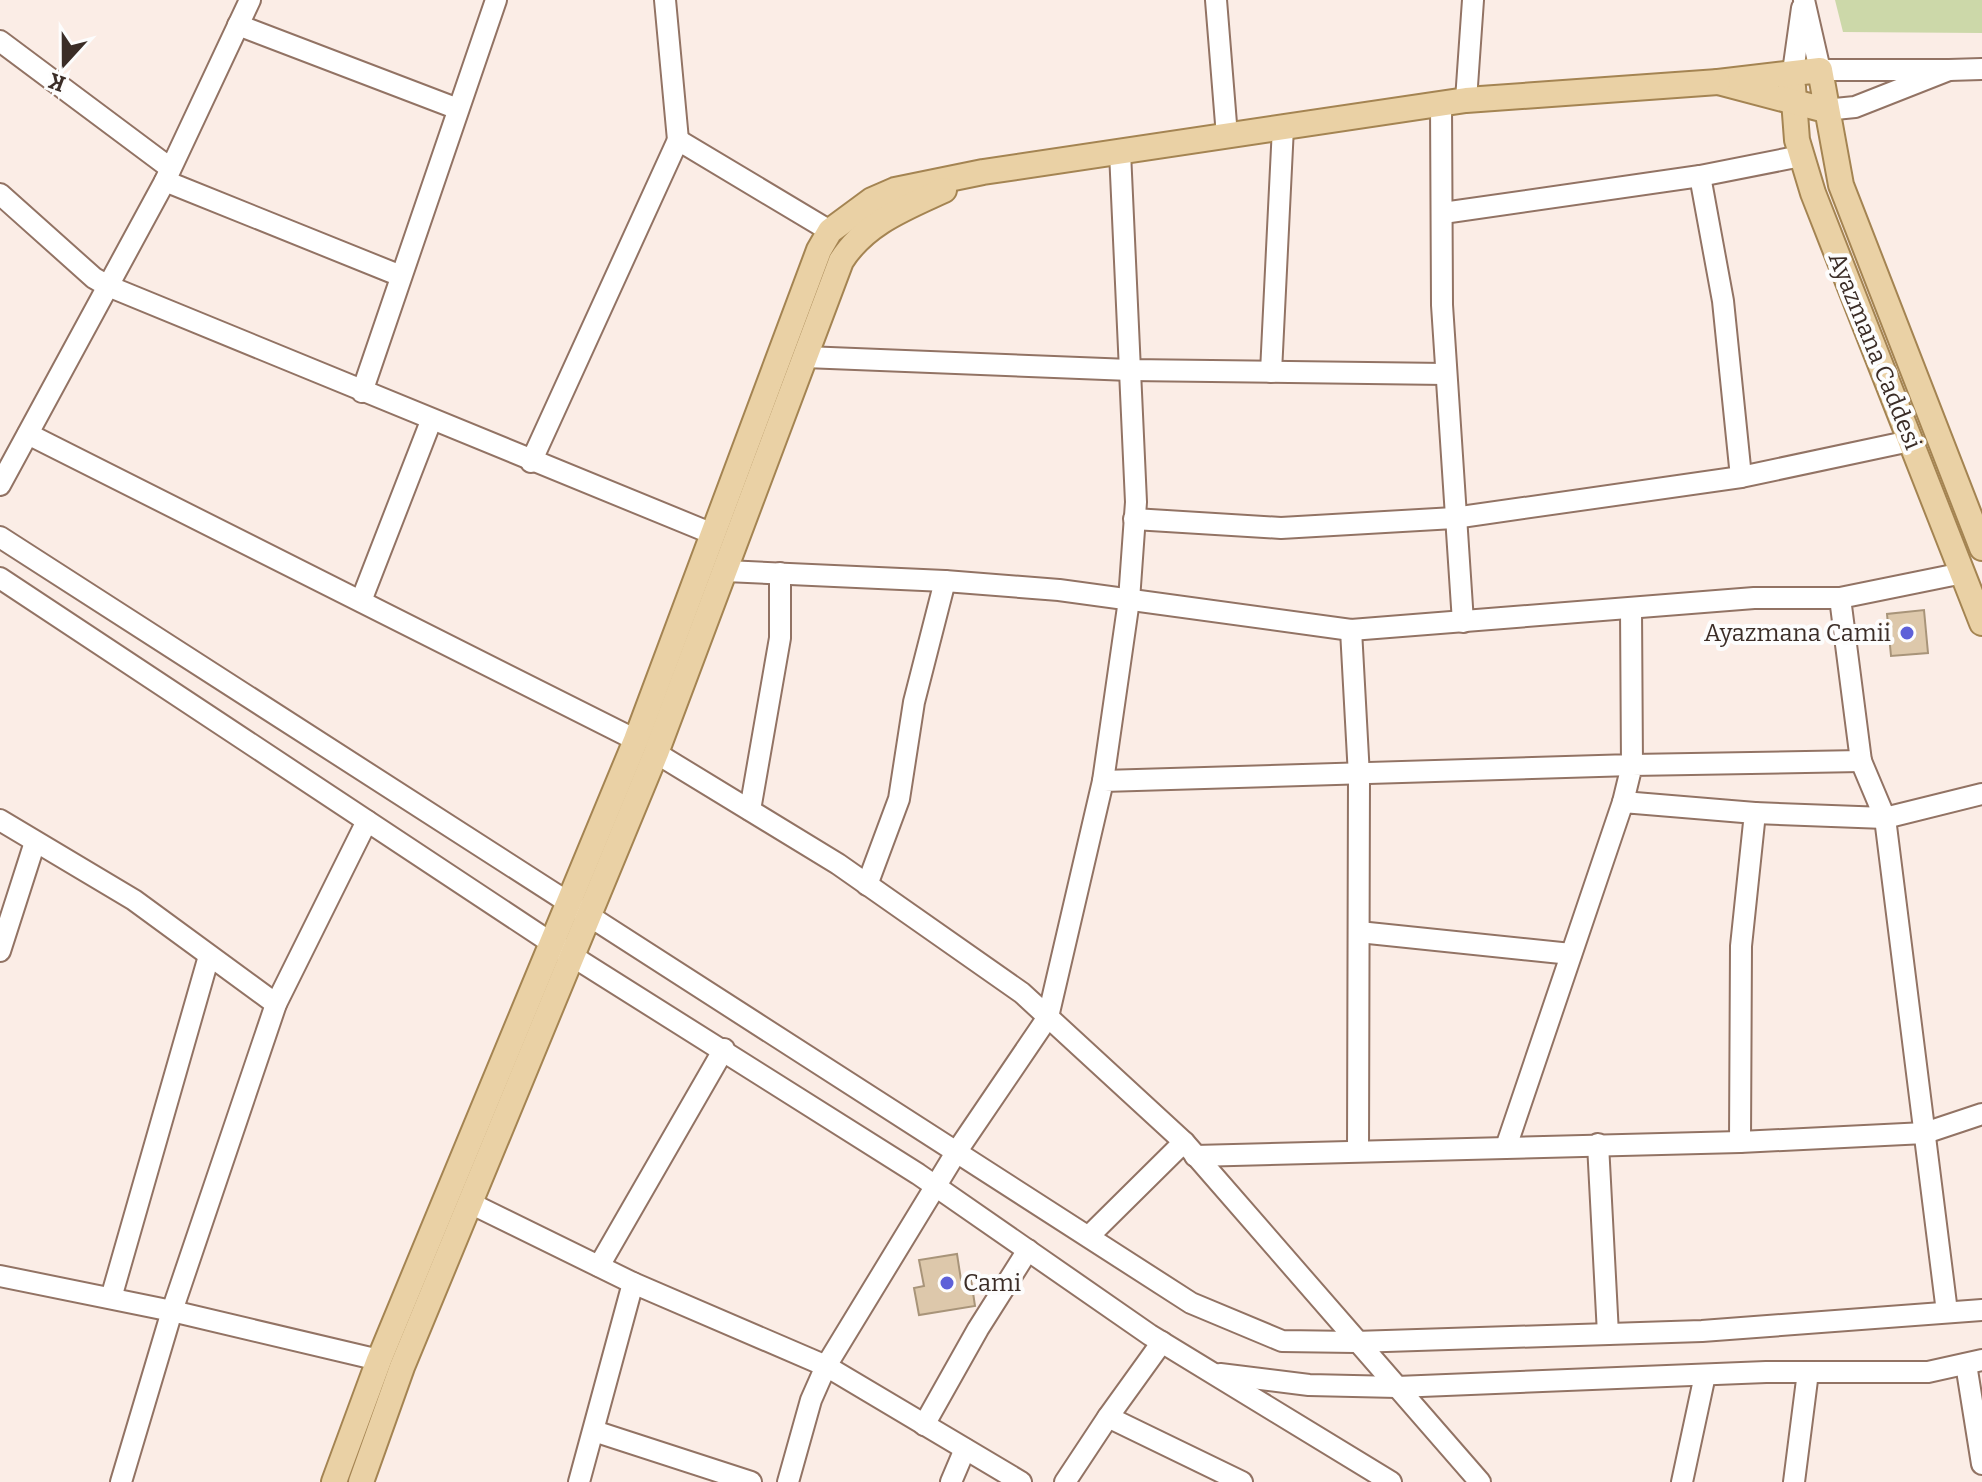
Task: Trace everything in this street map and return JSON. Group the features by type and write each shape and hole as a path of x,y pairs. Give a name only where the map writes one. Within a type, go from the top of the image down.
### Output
{"main road":[{"path":"361,1482 402,1367 472,1204 572,955 592,914 703,562 819,250 830,231 872,200 895,190 983,172 1466,100 1718,82 1820,70"},
{"name":"Ayazmana Caddesi","path":"1820,70 1833,155 1854,222 1978,537"},
{"name":"Ayazmana Caddesi","path":"1793,72 1801,156 1982,623"},
{"path":"1718,82 1825,110"},
{"path":"334,1482 379,1360 550,942 646,746 726,571 841,261 853,242 883,219 983,172"},
{"path":"1948,538 1978,537"},
{"path":"703,562 726,571"}],"street":[{"path":"0,485 168,175 250,0"},
{"path":"362,392 496,0"},
{"path":"531,462 678,140 665,0"},
{"path":"1216,0 1227,136"},
{"path":"1466,100 1473,0"},
{"path":"1804,0 1820,70 1982,69"},
{"path":"1793,72 1804,0"},
{"path":"238,25 458,109"},
{"path":"0,41 168,175 401,276"},
{"path":"1825,110 1855,107 1949,70"},
{"path":"1441,104 1446,374 1463,622"},
{"path":"1271,372 1283,127"},
{"path":"678,140 830,231"},
{"path":"788,1482 811,1400 826,1366 957,1151 1048,1017 1103,781 1129,600 1134,519 1120,152"},
{"path":"1443,213 1700,176 1801,156"},
{"path":"1700,176 1723,301 1741,477"},
{"path":"0,194 94,278 108,286 531,462 713,534"},
{"path":"805,357 1130,370 1446,374"},
{"path":"361,601 431,421"},
{"path":"28,434 646,746 867,885 1022,993 1190,1149 1480,1482"},
{"path":"1134,519 1281,528 1454,518 1741,477 1910,441"},
{"path":"0,537 569,899 1191,1303 1282,1341 1355,1342 1608,1334 1982,1310"},
{"path":"726,571 945,581 1129,600 1351,630 1754,598 1840,598 1963,573"},
{"path":"750,810 780,638 780,573"},
{"path":"0,578 550,942 724,1049 937,1187 1162,1342 1391,1482"},
{"path":"867,885 899,799 914,702 945,581"},
{"path":"1840,598 1861,761 1885,818 1947,1312"},
{"path":"1506,1147 1623,802 1632,765 1631,609"},
{"path":"1351,630 1359,776 1358,1151"},
{"path":"1103,781 1861,761"},
{"path":"1623,802 1755,813 1885,818 1982,794"},
{"path":"1740,1142 1741,946 1755,813"},
{"path":"0,820 134,900 276,1004"},
{"path":"121,1482 172,1311 276,1004 367,821"},
{"path":"0,951 35,842"},
{"path":"1359,932 1571,954"},
{"path":"111,1298 209,956"},
{"path":"599,1266 724,1049"},
{"path":"1089,1236 1190,1149 1358,1151 1740,1142 1925,1133 1982,1114"},
{"path":"1598,1144 1608,1334"},
{"path":"472,1204 633,1283 826,1366 1021,1482"},
{"path":"924,1425 1028,1250"},
{"path":"0,1276 172,1311 379,1360"},
{"path":"579,1482 633,1283"},
{"path":"1065,1482 1162,1342"},
{"path":"1214,1374 1309,1385 1397,1387 1808,1372 1928,1372 1974,1362 1982,1464"},
{"path":"1794,1482 1808,1372"},
{"path":"1682,1482 1705,1375"},
{"path":"1108,1417 1242,1482"},
{"path":"594,1431 751,1482"},
{"path":"951,1482 965,1449"}],"green space":[{"path":"1835,0 1982,0 1982,33 1843,32"}],"building":[{"name":"Ayazmana Camii","path":"1924,610 1928,653 1891,656 1887,614"},
{"name":"Cami","path":"957,1254 961,1280 971,1279 975,1306 919,1315 914,1288 924,1286 919,1260"}],"place":[{"name":"Ayazmana Camii","path":"1907,633"},
{"name":"Cami","path":"947,1283"}]}
